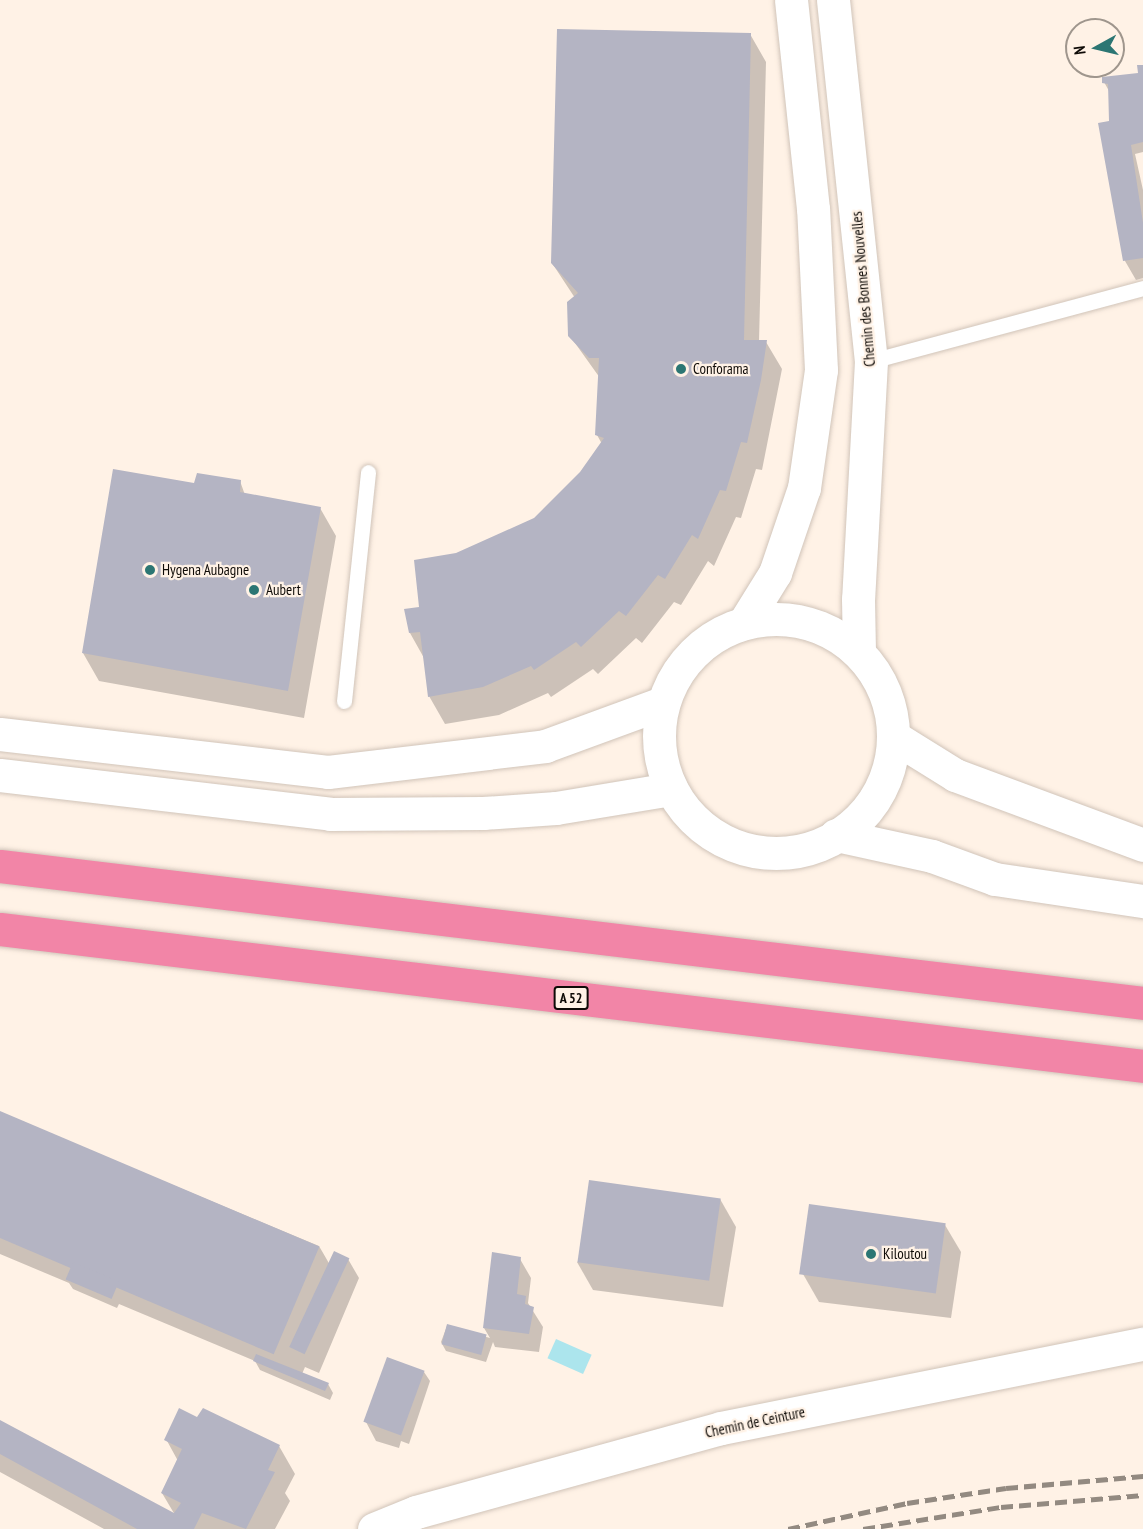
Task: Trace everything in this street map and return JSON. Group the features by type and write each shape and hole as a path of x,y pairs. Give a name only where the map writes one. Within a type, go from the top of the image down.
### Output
{"highway":[{"path":"0,866 1143,1003"},
{"name":"A 52","path":"0,929 1143,1066"}],"main road":[{"path":"744,623 775,573 804,488 821,370 813,209 791,0"},
{"name":"Chemin des Bonnes Nouvelles","path":"833,0 871,361 858,599 859,651"},
{"path":"780,618 825,628 859,651 888,701 894,737 890,768 877,797 858,822 836,835 797,852 759,853 716,836 693,819 671,789 658,734 660,704 687,659 713,637 744,623 780,618"},
{"path":"0,734 328,772 545,746 660,704"},
{"path":"894,737 954,775 1143,845"},
{"path":"0,775 330,814 483,813 556,808 671,789"},
{"path":"836,835 932,856 995,879 1143,901"},
{"name":"Chemin de Ceinture","path":"374,1529 416,1512 721,1428 1143,1344"}],"lane":[{"path":"871,361 1143,288"},
{"path":"344,700 368,472"}],"water":[{"path":"556,1339 592,1355 583,1374 547,1358"}],"building":[{"name":"Conforama","path":"557,29 751,33 744,340 767,340 761,380 747,443 741,442 726,491 720,490 698,539 692,535 665,579 658,575 626,616 619,611 581,647 576,642 534,670 531,666 483,687 428,697 420,632 409,633 404,609 419,607 414,560 456,553 534,518 580,472 604,438 595,435 599,358 589,358 568,336 567,302 578,293 551,263"},
{"path":"1137,65 1143,65 1143,142 1131,145 1143,223 1143,258 1123,261 1098,123 1109,121 1108,84 1102,83 1102,78 1125,78 1125,74 1138,73"},
{"path":"113,469 194,483 197,473 241,480 240,492 321,507 288,691 82,653"},
{"path":"0,1111 319,1247 274,1354 0,1238"},
{"path":"589,1180 721,1199 709,1281 577,1262"},
{"path":"809,1204 946,1223 936,1294 799,1274"},
{"path":"334,1251 349,1258 305,1354 289,1347"},
{"path":"492,1252 521,1257 517,1294 526,1296 525,1304 534,1307 529,1334 483,1328"},
{"path":"73,1262 119,1282 112,1299 66,1279"},
{"path":"447,1324 487,1335 481,1355 442,1344"},
{"path":"256,1354 329,1383 325,1391 253,1361"},
{"path":"387,1357 425,1371 401,1436 363,1422"},
{"path":"179,1408 197,1417 203,1408 280,1445 268,1470 275,1472 246,1529 202,1513 194,1529 137,1529 0,1454 0,1420 174,1513 181,1503 161,1493 182,1449 164,1440"}],"railway":[{"path":"788,1529 907,1503 1006,1488 1143,1476"},
{"path":"863,1529 1001,1507 1143,1495"}],"place":[{"name":"Conforama","path":"681,369"},
{"name":"Hygena Aubagne","path":"150,570"},
{"name":"Aubert","path":"254,590"},
{"name":"Kiloutou","path":"871,1254"}]}
